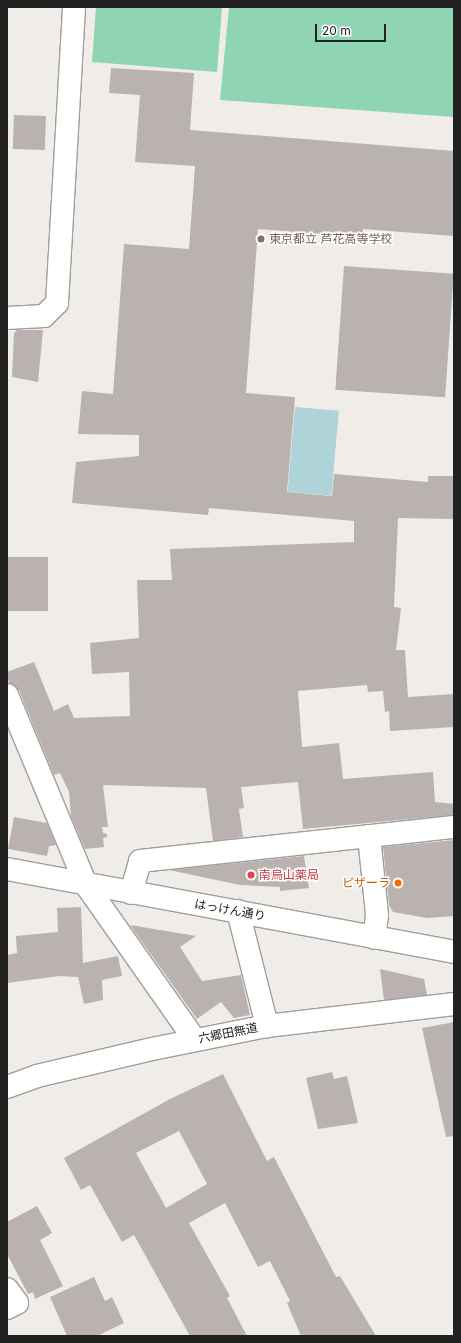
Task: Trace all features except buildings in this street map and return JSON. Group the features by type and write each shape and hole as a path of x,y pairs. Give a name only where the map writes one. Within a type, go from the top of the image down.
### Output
{"street":[{"path":"7,318 44,316 57,303 74,7"},
{"path":"7,695 86,885 195,1040"},
{"path":"131,893 140,861 454,827"},
{"path":"369,836 377,915 374,938"},
{"name":"はっけん通り","path":"7,869 86,885 238,911 454,952"},
{"path":"238,911 268,1026"},
{"name":"六郷田無道","path":"7,1087 37,1076 195,1040 268,1026 454,1004"},
{"path":"7,1289 17,1303 7,1308"}],"green space":[{"path":"96,7 222,7 217,72 92,62"},
{"path":"229,7 454,7 454,117 220,100"}],"water":[{"path":"295,407 339,411 331,496 288,492"}],"place":[{"name":"東京都立 芦花高等学校","path":"261,239"},
{"name":"南烏山薬局","path":"251,875"},
{"name":"ピザーラ","path":"398,883"}]}
